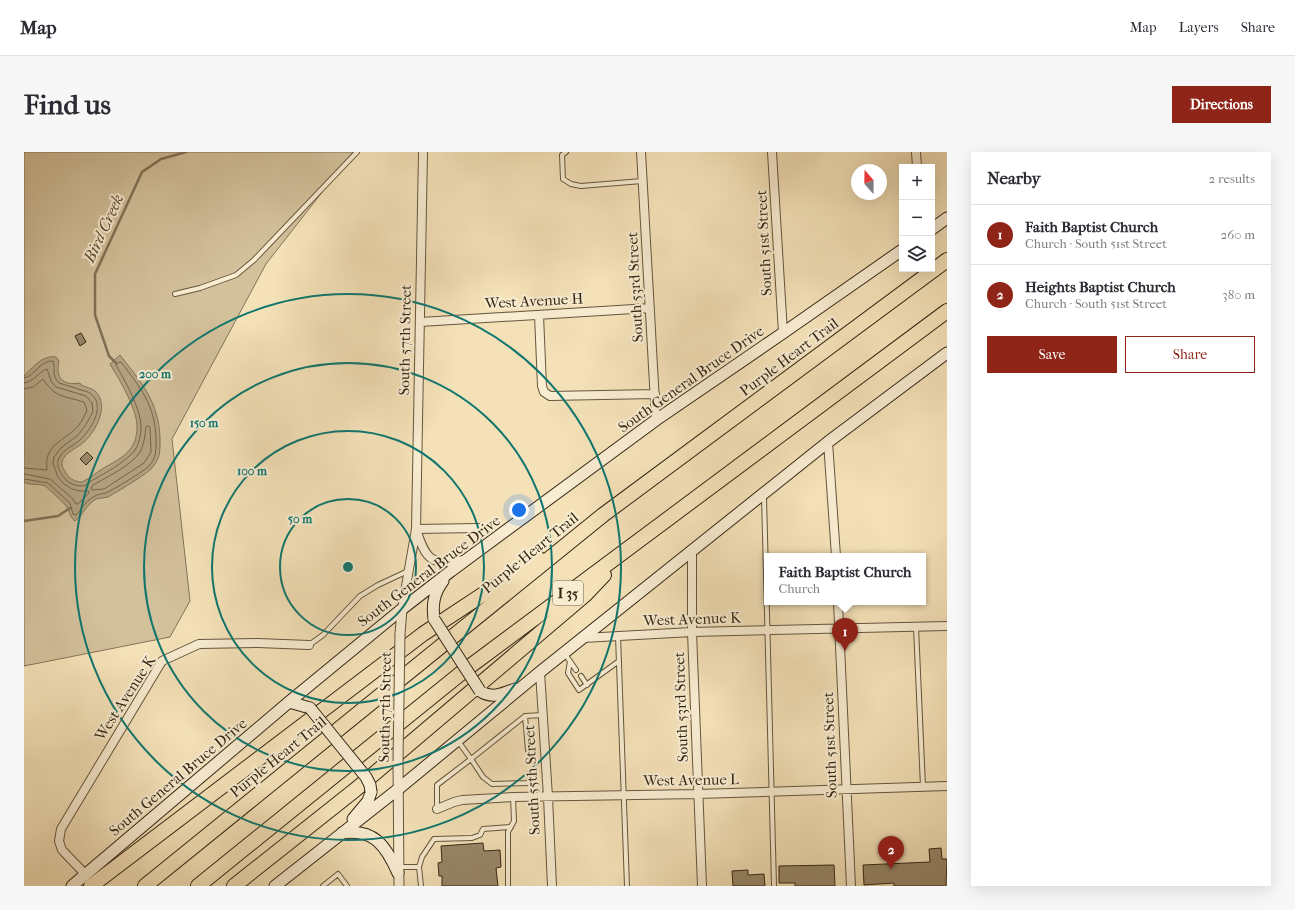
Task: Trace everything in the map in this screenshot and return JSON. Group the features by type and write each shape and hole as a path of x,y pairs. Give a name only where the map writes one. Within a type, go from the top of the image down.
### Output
{"highway":[{"name":"Purple Heart Trail","path":"145,886 604,515 947,260"},
{"name":"I 35","path":"198,886 465,670 947,311"},
{"path":"88,880 423,634 604,515"},
{"path":"234,886 355,790 585,594 632,546"}],"main road":[{"path":"935,227 947,218"},
{"name":"South General Bruce Drive","path":"72,886 88,880 289,702 402,609 451,571 656,420 899,252"},
{"path":"275,886 397,790 540,672 567,657 583,638 828,442 947,353"},
{"path":"451,571 436,591 433,609 434,619 480,692 487,696 495,696 521,688"},
{"path":"289,702 310,708 366,777 370,785 371,792 368,801 342,833"},
{"path":"342,833 353,831 366,833 376,839 387,852 398,870"}],"street":[{"name":"South 57th Street","path":"399,886 397,790 400,634 402,609 416,529 423,152"},
{"name":"South 53rd Street","path":"641,152 656,420"},
{"name":"South 51st Street","path":"772,152 783,333"},
{"path":"916,152 917,164"},
{"name":"West Avenue H","path":"420,322 650,308"},
{"path":"539,314 542,386 544,392 550,396 655,394"},
{"path":"828,442 836,553"},
{"path":"416,529 478,528"},
{"name":"South 57th Street","path":"416,529 422,548 436,562 444,563 467,560"},
{"name":"South 53rd Street","path":"692,550 692,632 702,886"},
{"name":"South 51st Street","path":"838,605 850,886"},
{"name":"West Avenue K","path":"583,638 692,632 840,630 947,626"},
{"name":"West Avenue K","path":"88,880 62,850 59,841 61,829 162,661 199,644 258,643 309,645"},
{"name":"South 55th Street","path":"540,672 552,886"},
{"name":"West Avenue L","path":"437,809 462,800 513,797 623,796 947,786"}],"lane":[{"path":"176,294 200,288 236,275 254,260 357,152"},
{"path":"566,152 562,155 563,179 571,184 581,186 642,181"},
{"path":"764,493 765,553"},
{"path":"309,645 323,635 360,596 378,585 408,571"},
{"path":"766,605 774,886"},
{"path":"916,627 923,787"},
{"path":"618,636 627,886"},
{"path":"567,657 568,673 579,690 619,661"},
{"path":"567,657 576,670"},
{"path":"581,676 587,685"},
{"path":"437,809 437,785 471,760 525,716 543,715"},
{"path":"525,716 528,750"},
{"path":"457,740 483,776 492,784 530,783 529,775"},
{"path":"508,886 508,832 514,821 513,797"},
{"path":"421,886 419,867 422,857 434,839 472,838 480,835 483,829 511,827"},
{"path":"398,870 419,867"},
{"path":"323,886 338,874 347,886"}],"shaded area":[{"path":"24,152 357,152 341,168 266,264 172,439 190,601 170,637 24,666"}],"water":[{"path":"120,355 148,393 152,403 159,425 159,454 157,461 148,472 108,497 93,501 75,521 71,517 65,504 45,486 24,482 24,376 42,360 56,357 59,361 59,376 62,380 74,384 80,383 81,385 95,391 99,397 101,410 97,425 89,437 68,453 62,462 63,468 70,478 82,482 125,455 136,438 136,421 131,404 110,364"}],"building":[{"path":"81,333 86,342 80,346 75,336"},
{"path":"87,452 93,458 86,465 80,459"},
{"path":"483,843 484,851 500,850 501,867 496,868 498,886 442,886 442,876 439,876 438,863 442,862 441,846"},
{"path":"941,848 942,859 947,859 946,886 894,886 894,883 864,885 863,865 930,862 929,849"},
{"path":"834,865 835,886 795,886 795,883 779,883 779,866"},
{"path":"748,870 748,875 764,874 765,886 733,886 732,871"}],"waterway":[{"name":"Bird Creek","path":"116,363 109,356 95,315 95,274 142,172 161,159 186,152"},
{"name":"Bird Creek","path":"24,521 58,516 70,508"}],"place":[{"name":"Faith Baptist Church","path":"845,651"},
{"name":"Heights Baptist Church","path":"891,869"}]}
